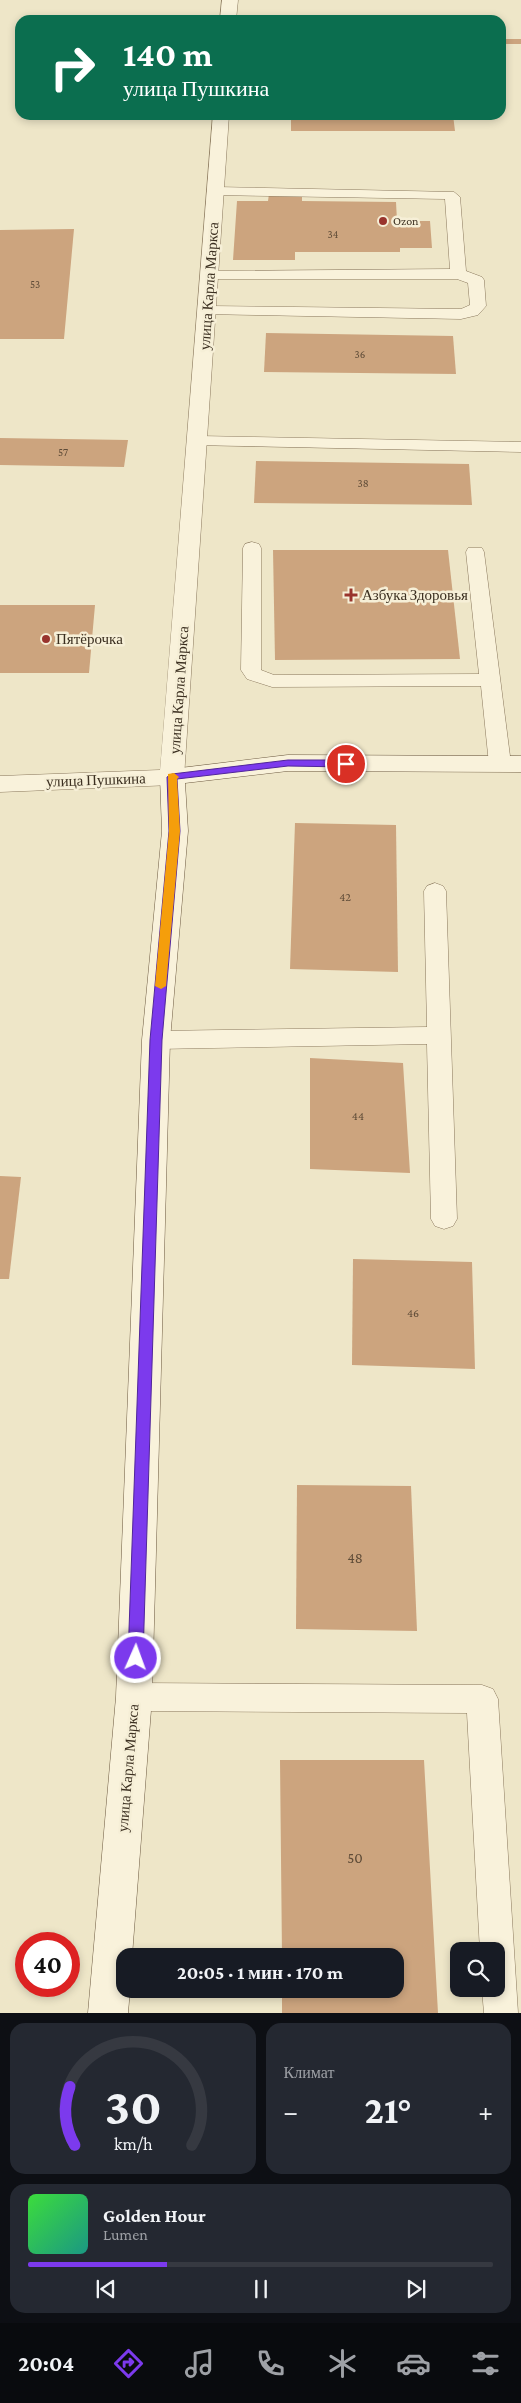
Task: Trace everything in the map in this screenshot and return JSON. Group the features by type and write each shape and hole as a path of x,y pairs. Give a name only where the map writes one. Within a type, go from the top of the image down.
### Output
{"street":[{"path":"228,15 230,0"},
{"name":"улица Карла Маркса","path":"108,2013 134,1697 156,1040 174,831 172,777 211,276 221,120"},
{"name":"улица Пушкина","path":"0,784 172,777 288,763 510,764"}],"lane":[{"path":"216,192 449,195 452,198 458,274"},
{"path":"208,311 461,314 472,312 478,306 476,280 458,274 211,276"},
{"path":"198,441 521,447"},
{"path":"252,548 251,670 254,675 272,681 490,680"},
{"path":"475,552 490,680 510,764"},
{"path":"435,891 444,1219"},
{"path":"156,1040 439,1035"},
{"path":"134,1697 482,1699 501,2013"}],"building":[{"path":"506,39 521,39 521,44 506,44"},
{"path":"291,120 454,120 455,131 291,131"},
{"path":"269,194 302,194 302,201 396,202 397,221 430,221 432,248 400,248 400,252 295,252 295,260 233,260 237,201 268,201"},
{"path":"74,229 64,339 0,339 0,230"},
{"path":"266,333 453,336 456,374 264,372"},
{"path":"0,438 128,440 124,467 0,465"},
{"path":"256,461 469,464 472,505 254,503"},
{"path":"273,550 448,550 460,659 275,660"},
{"name":"Пятёрочка","path":"0,605 95,605 89,673 0,673"},
{"path":"295,823 396,825 398,972 290,969"},
{"path":"310,1058 403,1063 410,1173 310,1169"},
{"path":"0,1176 21,1177 9,1279 0,1279"},
{"path":"353,1259 472,1262 475,1369 352,1365"},
{"path":"297,1485 411,1486 417,1631 296,1629"},
{"path":"280,1760 424,1760 438,2013 282,2013 282,1998 404,1998 404,1948 282,1948"}],"slow traffic":[{"path":"161,986 174,831 172,777 174,777"}],"place":[{"name":"Ozon","path":"383,221"},
{"name":"Азбука Здоровья","path":"351,595"},
{"name":"Пятёрочка","path":"46,639"}],"route":[{"path":"136,1658 156,1040 174,831 172,777 288,763 346,764"}]}
